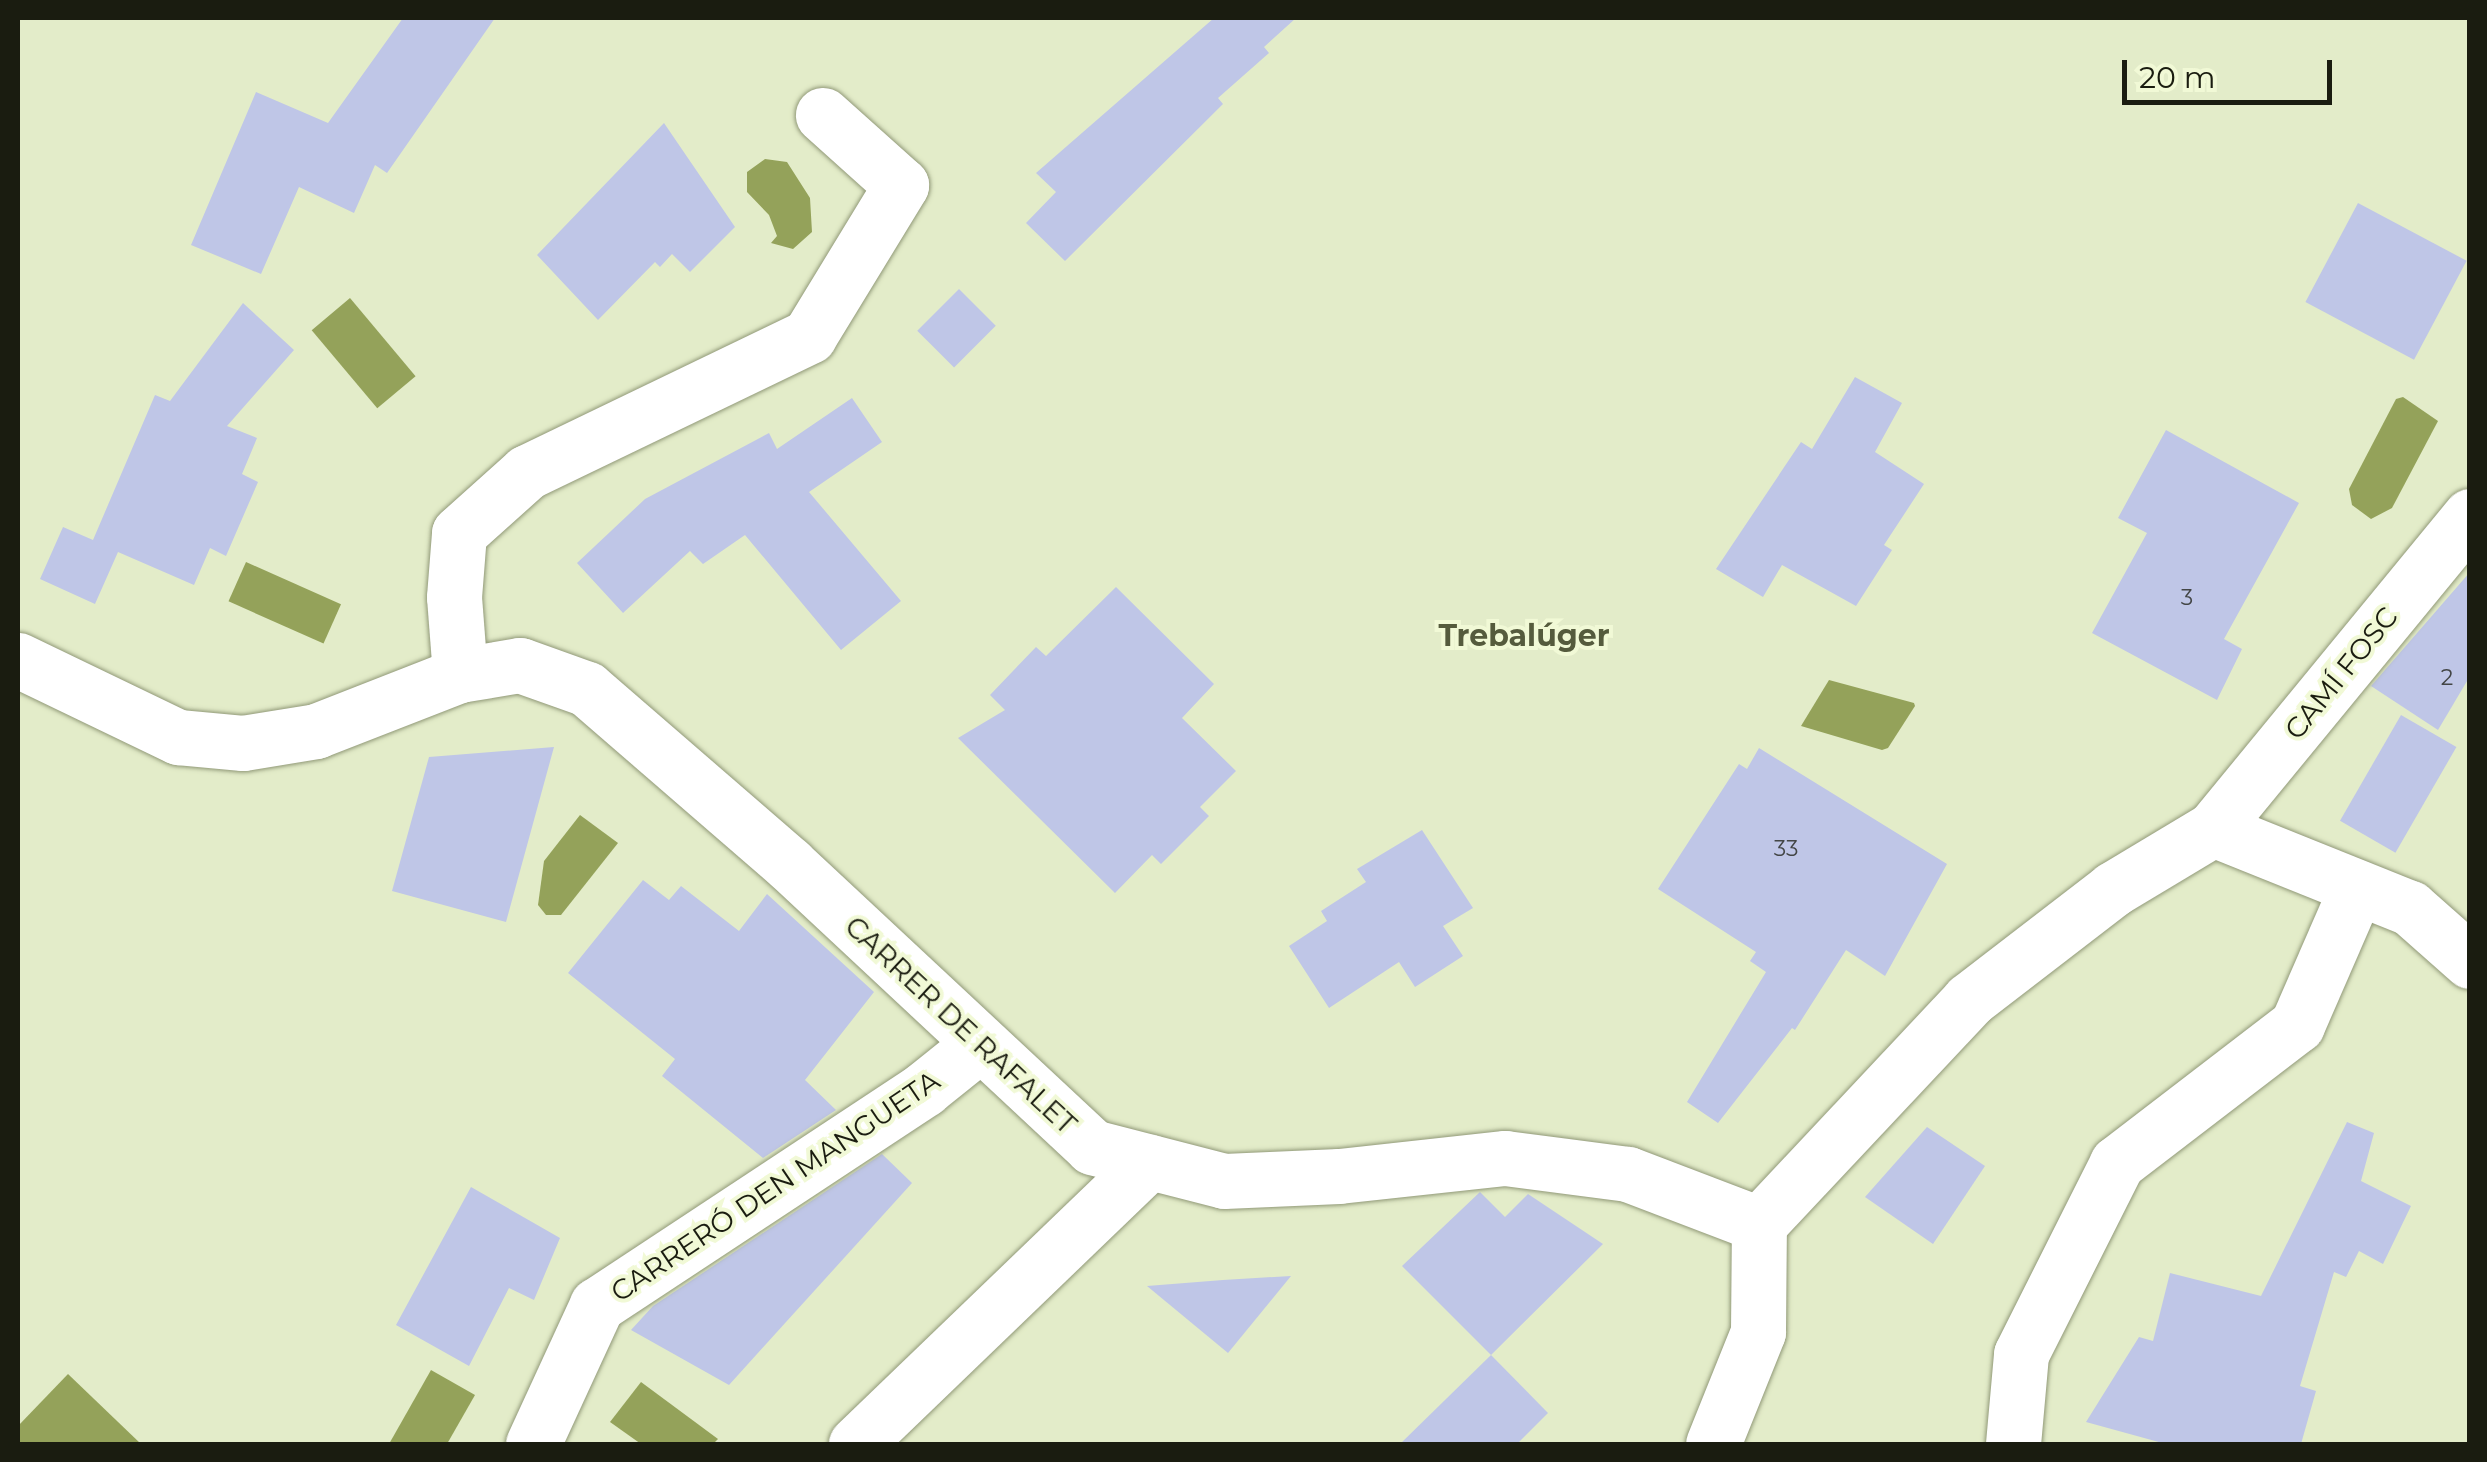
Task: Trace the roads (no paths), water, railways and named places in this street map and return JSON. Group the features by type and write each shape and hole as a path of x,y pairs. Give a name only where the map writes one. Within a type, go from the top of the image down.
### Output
{"street":[{"path":"460,676 454,597 459,533 528,472 809,336 901,185 823,114"},
{"name":"CAMÍ FOSC","path":"2213,829 2470,516"},
{"name":"CARRER DE RAFALET","path":"18,660 178,737 243,743 316,731 460,676 520,665 587,689 789,864 979,1045 1092,1146 1224,1180 1339,1176 1505,1158 1628,1174 1759,1224"},
{"path":"1713,1444 1758,1332 1759,1224 1969,1000 2114,889 2213,829 2410,908 2470,961"},
{"path":"2013,1444 2021,1354 2116,1163 2297,1025 2357,887"},
{"name":"CARRERÓ DEN MANGUETA","path":"533,1444 597,1305 924,1088 979,1045"},
{"path":"856,1444 1150,1162"}],"district":[{"name":"Trebalúger","path":"1524,636"}]}
